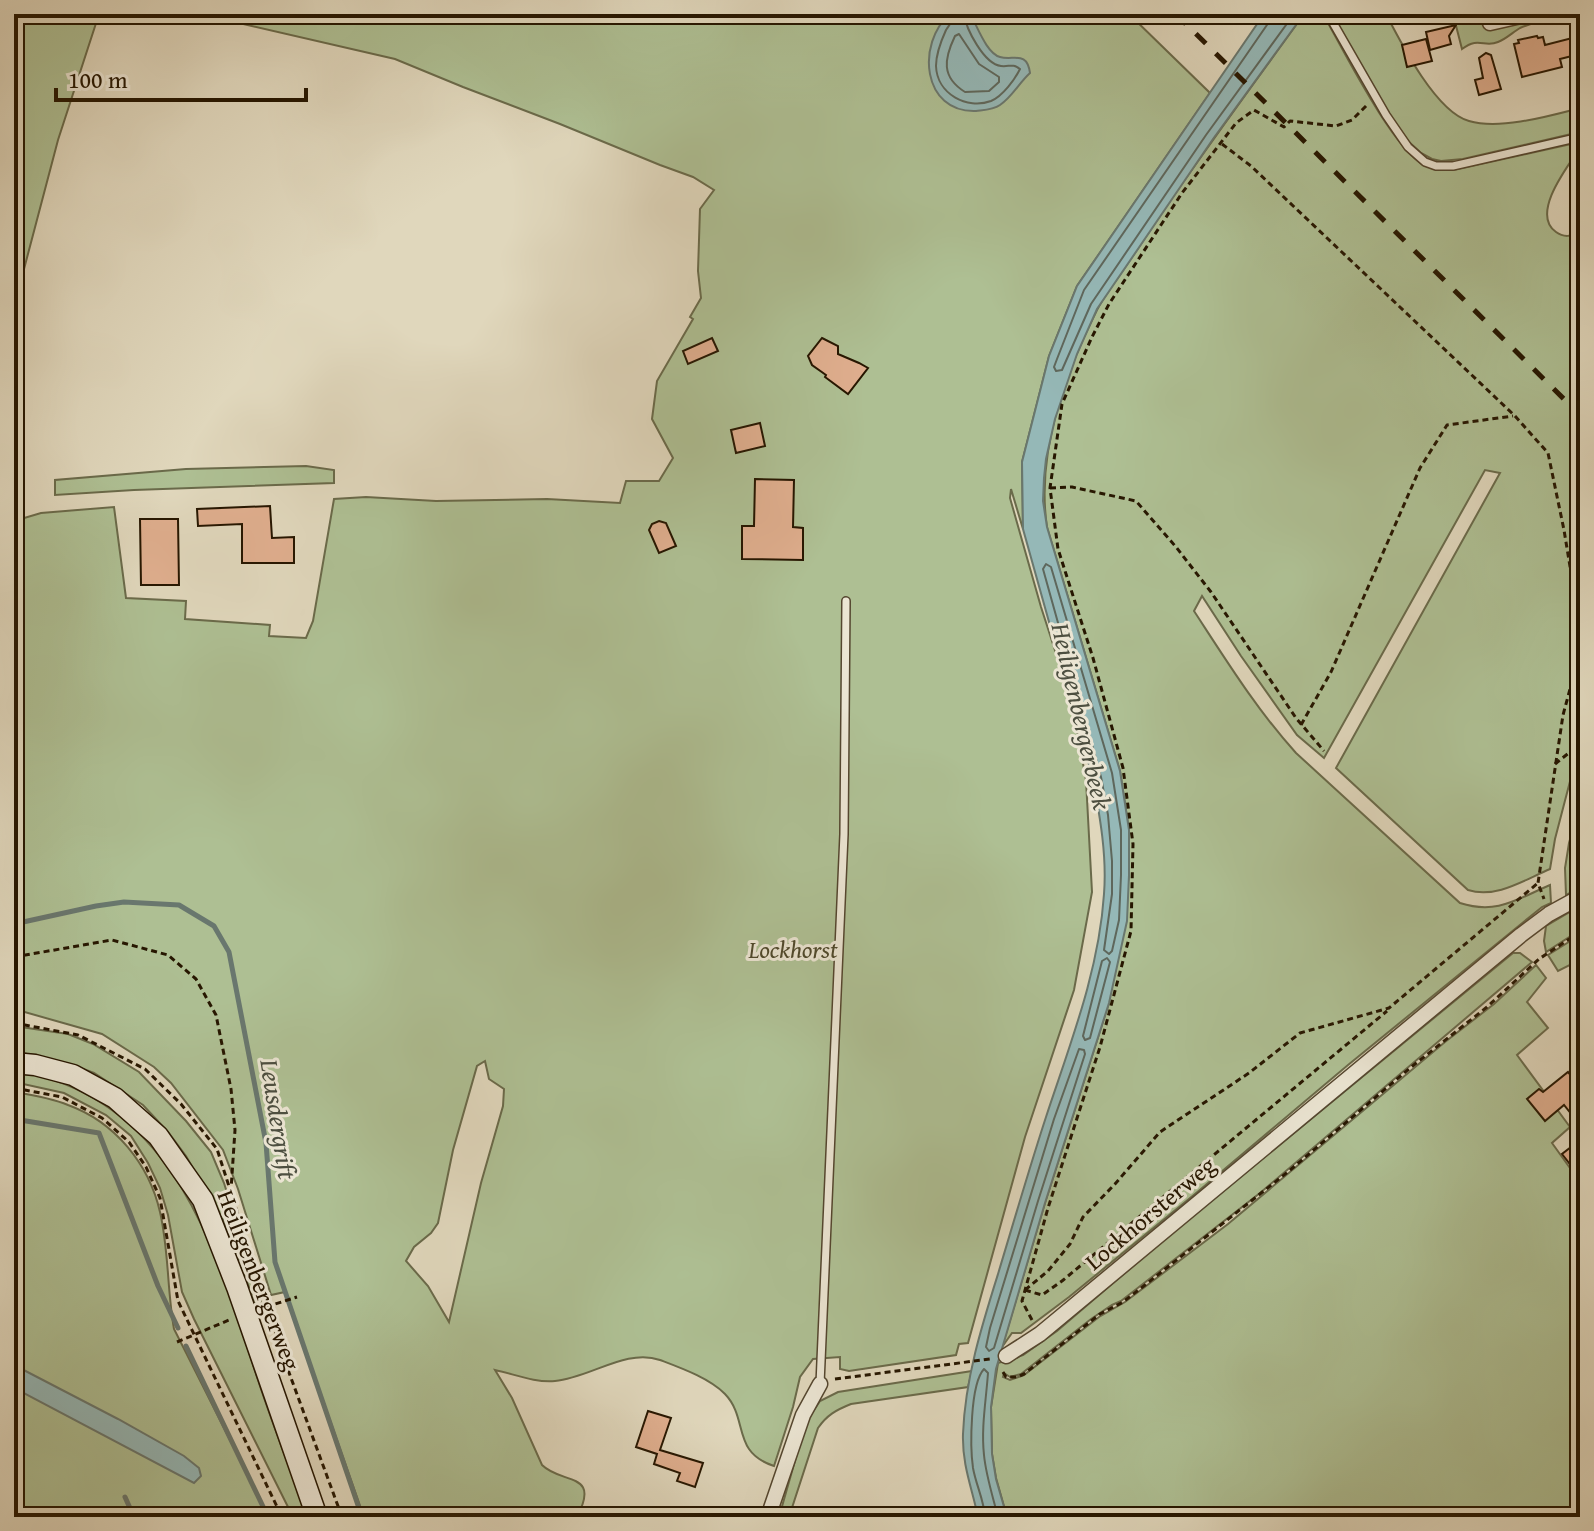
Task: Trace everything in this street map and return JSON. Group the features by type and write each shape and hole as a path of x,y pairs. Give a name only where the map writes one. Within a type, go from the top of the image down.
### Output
{"main road":[{"name":"Heiligenbergerweg","path":"14,1063 73,1075 115,1098 158,1136 203,1200 317,1517"}],"street":[{"path":"1490,23 1529,14"},
{"name":"Lockhorsterweg","path":"1003,1356 1040,1334 1430,1009 1549,914 1580,897"},
{"path":"768,1517 803,1415 820,1384"}],"lane":[{"path":"1328,14 1386,115 1408,147 1425,162 1436,166 1453,166 1580,137"},
{"path":"820,1384 844,834 846,601"}],"path":[{"path":"1040,1334 1022,1301 1048,1208 1100,1047 1131,931 1133,844 1123,768 1093,658 1058,549 1050,488 1062,404 1109,304 1182,193 1236,123 1254,110 1284,127 1290,121 1336,126 1352,120 1376,98"},
{"path":"1221,143 1251,166 1515,416 1548,453 1579,615 1579,656 1563,715 1538,883 1549,914"},
{"path":"1301,725 1331,672 1420,468 1447,425 1515,416"},
{"path":"1050,488 1072,487 1136,501 1211,592 1301,725 1324,751"},
{"path":"1554,765 1580,744"},
{"path":"1025,1290 1042,1295 1062,1281 1538,883"},
{"path":"820,1384 830,1380 1003,1356 1001,1369 1006,1377 1017,1377 1045,1359 1100,1314 1134,1294 1289,1171 1487,1007 1539,959 1580,932"},
{"path":"14,957 112,940 168,955 196,979 216,1015 231,1089 235,1130 231,1192"},
{"path":"1025,1290 1048,1271 1070,1244 1083,1217 1160,1132 1249,1073 1300,1033 1389,1008"},
{"path":"14,1088 62,1097 102,1118 129,1142 146,1167 160,1198 178,1301 282,1517"},
{"path":"177,1342 212,1325 297,1297"}],"green space":[{"path":"14,14 99,14 58,140 14,307"},
{"name":"Lockhorst","path":"200,14 1129,14 1210,93 1077,286 1049,356 1022,462 1023,529 1011,489 1010,498 1041,607 1072,703 1086,780 1092,892 1074,990 1025,1137 968,1343 959,1344 956,1355 849,1371 840,1369 840,1357 813,1359 800,1377 774,1466 761,1460 746,1444 737,1414 725,1394 703,1378 660,1360 634,1358 555,1381 495,1370 512,1398 542,1465 582,1486 583,1502 577,1517 364,1517 285,1292 271,1295 223,1150 171,1083 154,1067 102,1034 14,1009 14,521 41,513 114,507 126,598 186,601 185,619 270,625 269,636 306,638 313,621 334,499 547,499 620,503 626,481 659,481 673,458 652,419 657,381 693,319 690,317 701,298 698,271 700,209 714,190 693,177 395,59","holes":["485,1061 489,1079 504,1089 503,1106 481,1183 449,1322 428,1286 406,1261 414,1247 438,1223 453,1150 477,1066"]},
{"path":"1304,14 1323,14 1383,119 1411,155 1424,165 1454,170 1580,142 1580,148 1554,190 1547,214 1549,224 1559,234 1568,236 1580,233 1580,743 1550,869 1499,890 1468,890 1336,768 1500,473 1485,470 1324,758 1297,735 1202,596 1194,611 1255,702 1296,753 1460,903 1485,907 1506,904 1550,885 1551,903 1542,907 1348,1065 1069,1297 1021,1333 1012,1333 1002,1347 1109,1003 1129,875 1129,830 1120,771 1047,527 1045,499 1049,443 1074,361 1103,300"},
{"path":"1332,14 1386,14 1432,91 1444,105 1469,121 1510,123 1580,108 1580,132 1463,159 1432,159 1409,142 1388,113"},
{"path":"1453,14 1570,14 1520,28 1498,42 1473,43 1462,49"},
{"path":"306,466 334,470 334,483 55,495 55,480 186,469"},
{"path":"1580,805 1580,887 1566,895 1565,868"},
{"path":"1580,906 1580,930 1546,952 1546,926"},
{"path":"1580,935 1580,960 1558,971 1548,955"},
{"path":"1513,953 1520,953 1532,962 1260,1193 1021,1374 1010,1377 1004,1373 1003,1377 1010,1380 1024,1375 1228,1224 1494,1004 1536,965 1546,978 1527,1002 1548,1028 1517,1055 1570,1127 1552,1143 1580,1182 1580,1517 1007,1517 992,1454 991,1407 998,1363 1023,1355 1057,1331"},
{"path":"14,1026 68,1034 93,1044 139,1072 186,1121 211,1152 224,1183 261,1302 255,1303 224,1222 186,1156 168,1132 143,1105 94,1073 14,1051"},
{"path":"14,1071 44,1077 91,1096 130,1124 162,1159 188,1198 227,1288 308,1517 293,1517 194,1319 182,1292 160,1188 131,1136 106,1115 64,1093 14,1082"},
{"path":"14,1092 55,1100 101,1122 128,1147 148,1177 160,1212 165,1241 174,1329 269,1517 14,1517"},
{"path":"972,1371 968,1387 851,1404 832,1413 818,1428 789,1517 779,1517 806,1422 820,1401 838,1392"}],"water":[{"path":"950,14 970,14 986,45 995,54 1026,61 1030,73 997,107 976,111 958,109 944,101 935,89 930,74 932,42"},
{"name":"Heiligenbergerbeek","path":"1264,14 1304,14 1213,139 1097,309 1077,354 1055,419 1046,459 1043,501 1047,527 1120,771 1129,830 1127,921 1109,1003 996,1369 991,1407 992,1454 1007,1517 978,1517 963,1445 964,1413 975,1352 1090,979 1101,923 1105,880 1093,779 1023,529 1022,462 1049,356 1077,286"},
{"path":"14,1365 184,1456 199,1468 201,1476 194,1483 14,1388"}],"building":[{"path":"1456,25 1449,36 1451,44 1430,50 1426,32"},
{"path":"1580,36 1580,54 1560,59 1562,67 1522,77 1514,44 1519,43 1518,40 1543,37 1545,45"},
{"path":"1426,39 1432,61 1407,67 1402,45"},
{"path":"1486,53 1491,55 1501,89 1479,95 1475,80 1483,78 1479,58"},
{"path":"712,338 718,351 688,364 683,351"},
{"path":"822,338 838,346 838,354 868,368 848,394 812,365 808,356"},
{"path":"760,423 765,446 736,453 731,430"},
{"path":"755,479 794,480 793,527 803,528 803,560 742,559 742,526 754,526"},
{"path":"270,506 272,538 294,537 294,563 242,563 242,524 198,526 197,509"},
{"path":"140,519 178,519 179,585 141,585"},
{"path":"659,521 666,523 676,546 659,553 649,530 652,524"},
{"path":"1568,1072 1580,1086 1580,1125 1564,1105 1545,1121 1527,1099 1539,1089 1543,1092"},
{"path":"1580,1140 1580,1177 1562,1154"},
{"path":"648,1411 671,1418 660,1450 703,1463 695,1487 677,1481 680,1473 654,1464 657,1454 636,1447"}],"waterway":[{"name":"Leusdergrift","path":"14,924 124,902 179,905 214,926 229,952 266,1143 275,1262 362,1517"},
{"path":"14,1119 99,1133 158,1286 178,1328"},
{"path":"186,1346 268,1517"},
{"path":"125,1497 134,1517"}],"railway":[{"path":"1176,14 1580,415"}]}
